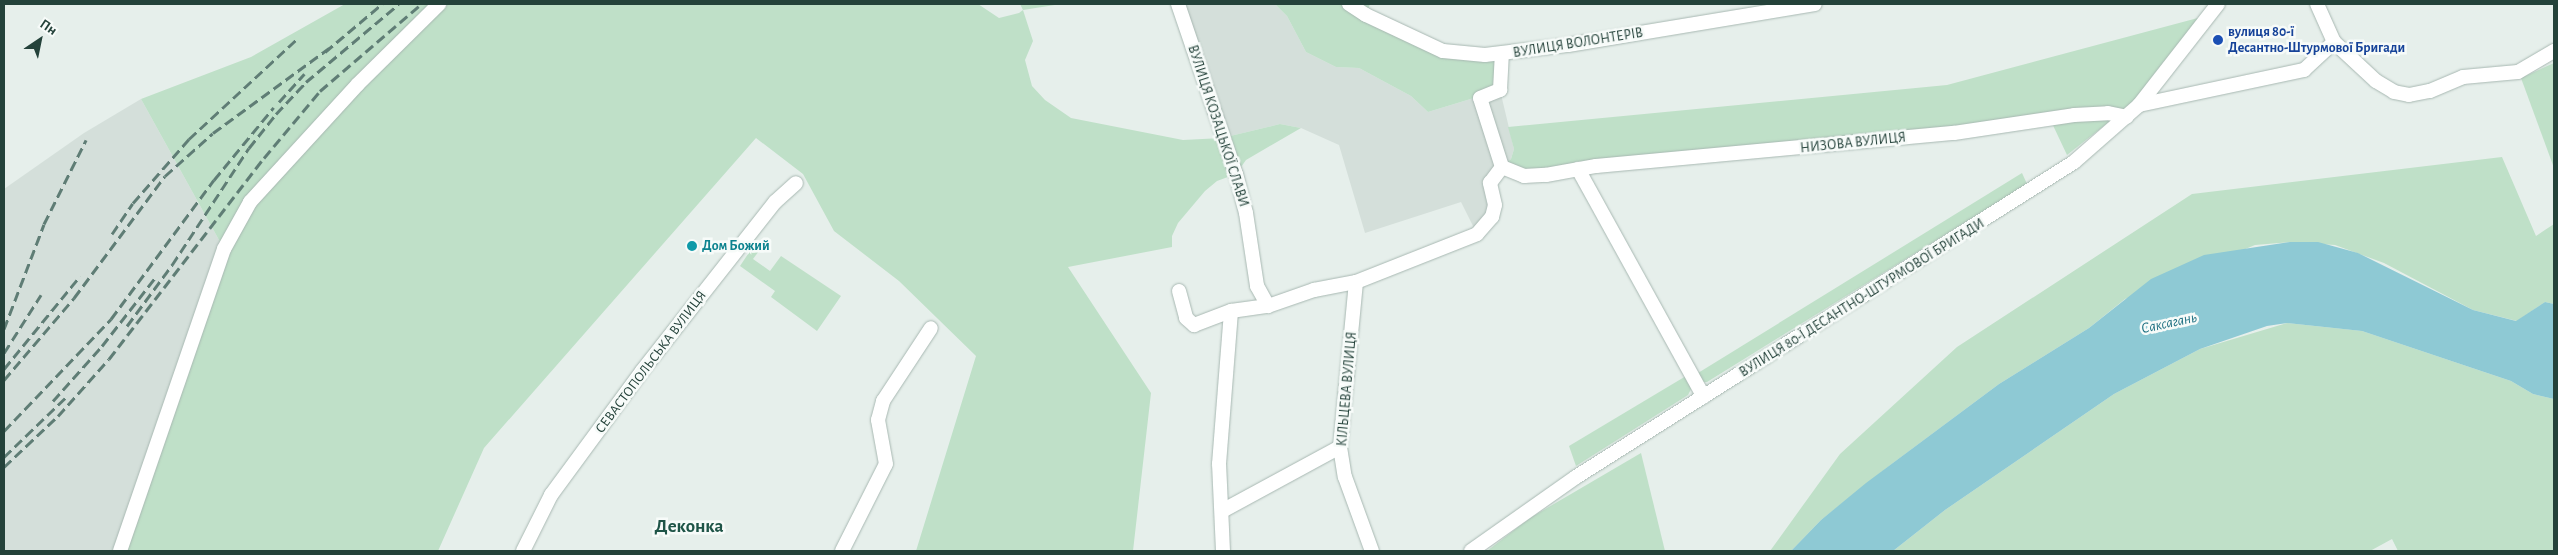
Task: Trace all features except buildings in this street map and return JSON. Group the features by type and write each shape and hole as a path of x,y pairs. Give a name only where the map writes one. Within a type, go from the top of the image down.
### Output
{"street":[{"path":"120,551 224,249 250,202 358,84 438,4"},
{"name":"ВУЛИЦЯ КОЗАЦЬКОЇ СЛАВИ","path":"1178,4 1236,174 1246,213 1257,286 1268,306"},
{"name":"ВУЛИЦЯ ВОЛОНТЕРІВ","path":"1349,4 1383,24 1443,51 1502,55 1815,4"},
{"name":"ВУЛИЦЯ 80-Ї ДЕСАНТНО-ШТУРМОВОЇ БРИГАДИ","path":"1472,551 1576,477 2030,193 2074,162 2127,117 2138,105 2218,4"},
{"path":"2317,4 2334,42 2376,81 2394,92 2408,95 2430,91 2463,77 2518,72 2554,51"},
{"path":"2138,105 2304,70 2334,42"},
{"path":"1179,291 1190,324 1202,323 1231,311 1268,306 1314,290 1356,282 1478,234 1492,216 1495,205 1490,183 1502,167 1480,98 1500,90 1502,55"},
{"name":"НИЗОВА ВУЛИЦЯ","path":"1502,167 1524,176 1578,169 1954,133 2074,115 2108,113 2127,117"},
{"path":"1578,169 1704,397"},
{"name":"СЕВАСТОПОЛЬСЬКА ВУЛИЦЯ","path":"522,551 551,495 642,371 775,202 796,183"},
{"name":"КІЛЬЦЕВА ВУЛИЦЯ","path":"1356,282 1340,447 1345,477 1372,551"},
{"path":"1223,551 1219,464 1231,311"},
{"path":"842,551 886,464 878,420 883,401 931,328"},
{"path":"1222,511 1340,447"}],"shaded area":[{"path":"1202,4 1275,4 1287,16 1306,52 1336,67 1359,68 1411,96 1428,112 1500,90 1514,149 1511,159 1494,176 1495,205 1477,234 1461,202 1365,233 1339,145 1301,128 1280,124 1222,138 1179,6"},
{"path":"141,99 224,249 120,551 4,551 4,189 84,133"}],"green space":[{"path":"345,4 978,4 999,18 1019,13 1023,10 1033,41 1025,60 1032,86 1045,100 1071,118 1183,140 1222,138 1280,124 1301,128 1246,160 1236,174 1217,181 1205,191 1178,223 1172,236 1172,247 1068,267 1151,393 1133,551 916,551 976,356 899,281 834,231 803,174 756,138 484,448 438,551 120,551 224,249 141,99 251,57"},
{"path":"1020,4 1061,4 1023,10"},
{"path":"1275,4 1370,4 1366,15 1443,51 1502,55 1500,90 1428,112 1411,96 1359,68 1336,67 1306,52 1287,16"},
{"path":"2209,15 2127,117 2108,113 2110,121 2067,155 2050,119 1546,175 1502,167 1511,159 1514,149 1508,127 1947,85"},
{"path":"2554,63 2554,168 2521,78"},
{"path":"2502,157 2536,236 2554,224 2554,304 2545,302 2517,321 2473,310 2384,263 2335,245 2290,242 2255,245 2125,299 2089,328 1999,384 1889,466 1821,520 1791,551 1770,551 1840,454 1957,347 2192,194"},
{"path":"2022,173 2027,184 1707,382 1703,382 1698,373"},
{"path":"756,242 762,247 753,259 770,271 781,256 841,296 817,331 771,297 775,291 740,266"},
{"path":"2287,323 2362,331 2511,381 2533,394 2554,399 2554,551 2398,551 2392,539 2370,551 1893,551 1945,510 2114,394 2200,349"},
{"path":"1686,376 1692,387 1688,395 1576,466 1569,446"},
{"path":"1641,453 1665,551 1487,551 1530,518"}],"water":[{"name":"Саксагань","path":"2290,242 2318,242 2358,253 2473,310 2516,321 2545,302 2554,304 2554,399 2533,394 2511,381 2362,331 2287,323 2267,326 2200,349 2114,394 1945,510 1893,551 1791,551 1821,520 1866,483 1999,384 2089,328 2151,279 2204,255"}],"railway":[{"path":"325,52 382,4"},
{"path":"127,326 172,265 249,148 276,114 306,82 399,4"},
{"path":"4,467 58,416 109,359 264,158 320,91 421,4"},
{"path":"112,234 133,203 189,139 298,38"},
{"path":"4,380 74,298 165,176 213,133 329,48"},
{"path":"279,102 304,74"},
{"path":"4,431 111,319 214,180 274,107"},
{"path":"4,329 44,224 86,140"},
{"path":"4,369 80,276"},
{"path":"53,401 102,346 155,278"},
{"path":"4,353 41,295"},
{"path":"4,457 65,398"}],"place":[{"name":"вулиця 80-ї Десантно-Штурмової Бригади","path":"2218,40"},
{"name":"Дом Божий","path":"692,246"}],"district":[{"name":"Деконка","path":"689,527"}]}
